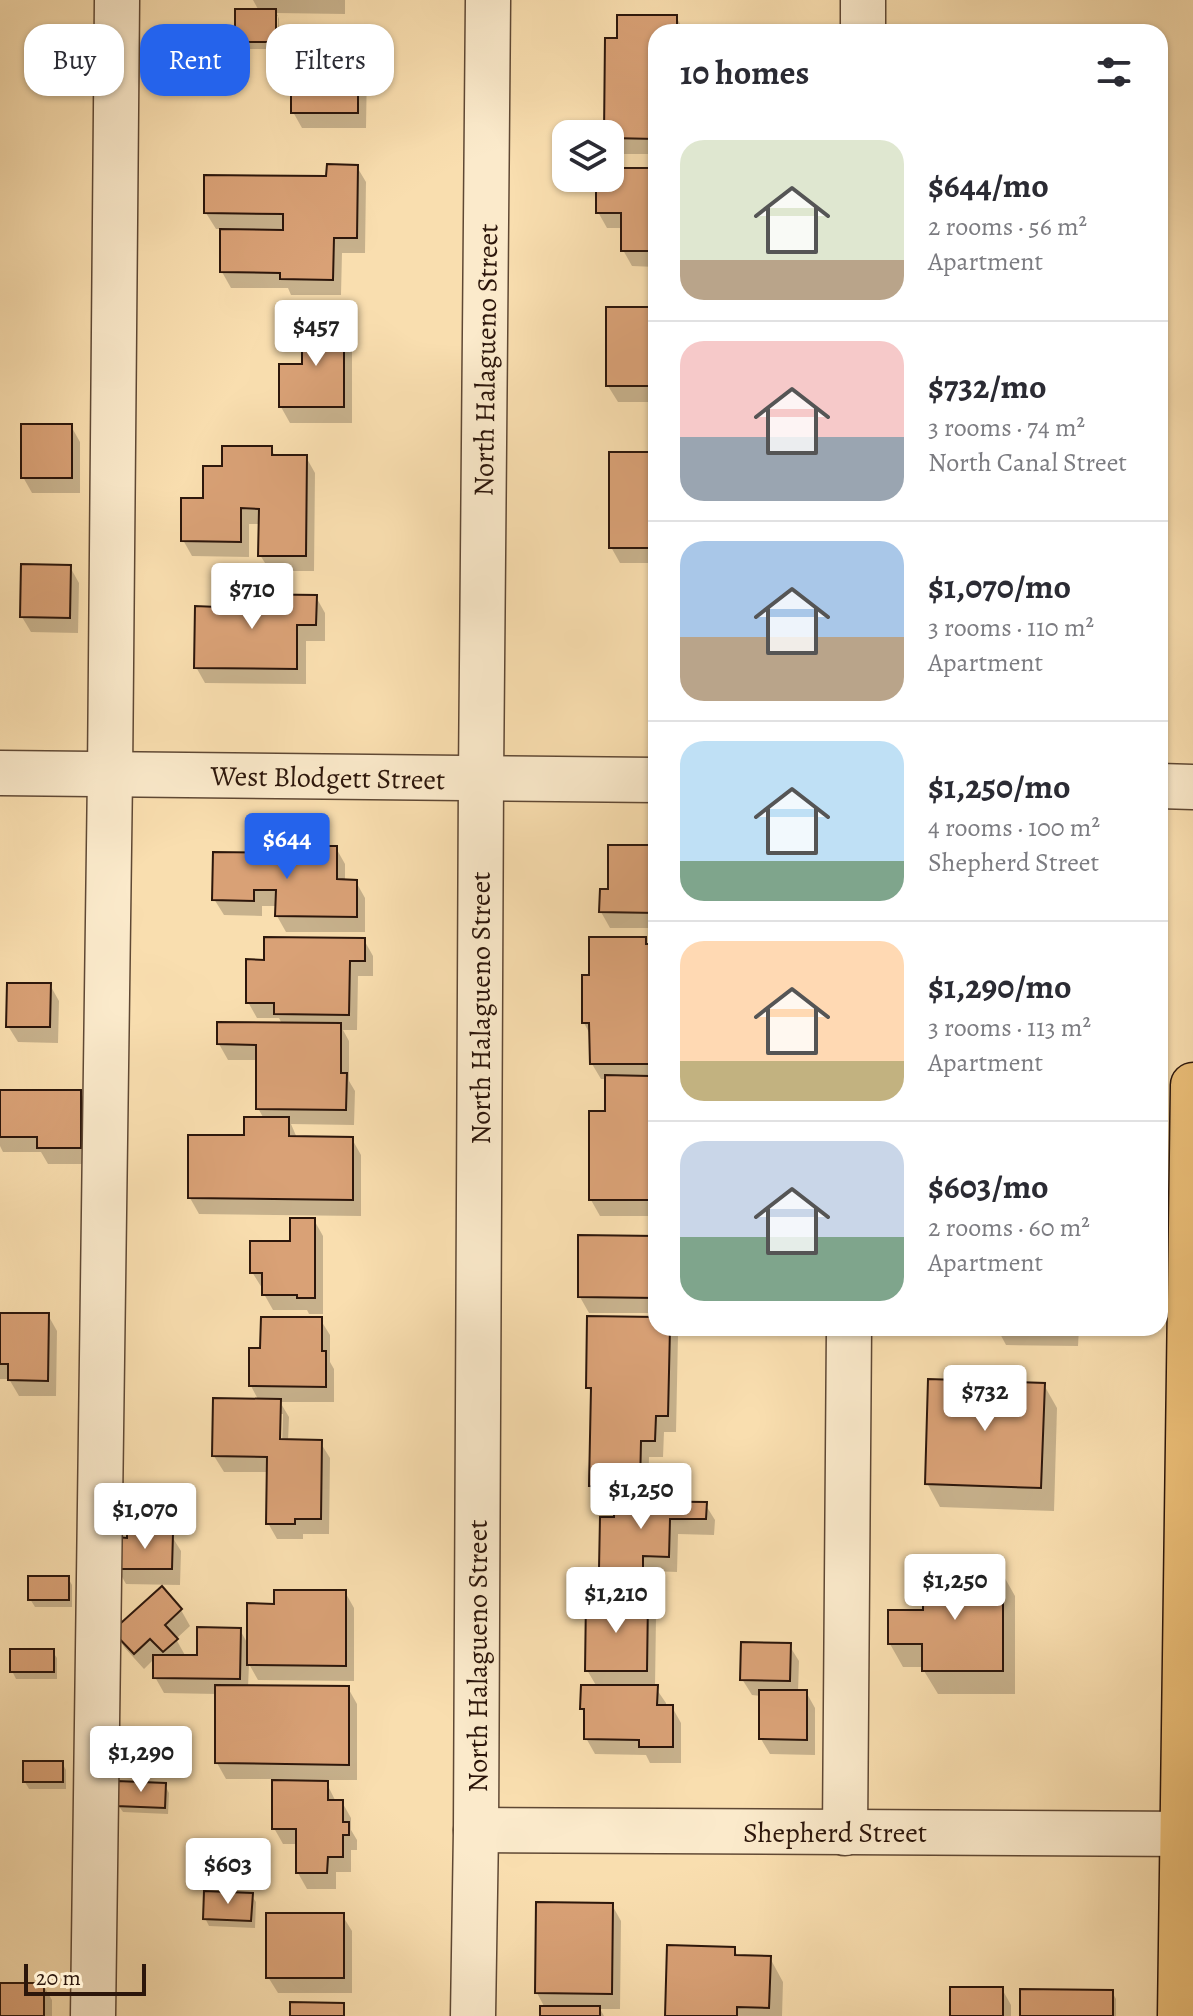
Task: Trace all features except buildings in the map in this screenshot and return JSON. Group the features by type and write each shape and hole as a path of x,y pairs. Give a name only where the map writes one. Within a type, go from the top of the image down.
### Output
{"highway":[{"path":"1180,2016 1188,1834 1193,1085"}],"street":[{"path":"93,2016 117,0"},
{"name":"North Halagueno Street","path":"473,2016 488,0"},
{"path":"863,0 863,24"},
{"name":"West Blodgett Street","path":"0,773 648,780"},
{"path":"1168,786 1193,787"},
{"path":"845,1833 849,1336"},
{"name":"Shepherd Street","path":"476,1830 1188,1834"}]}
